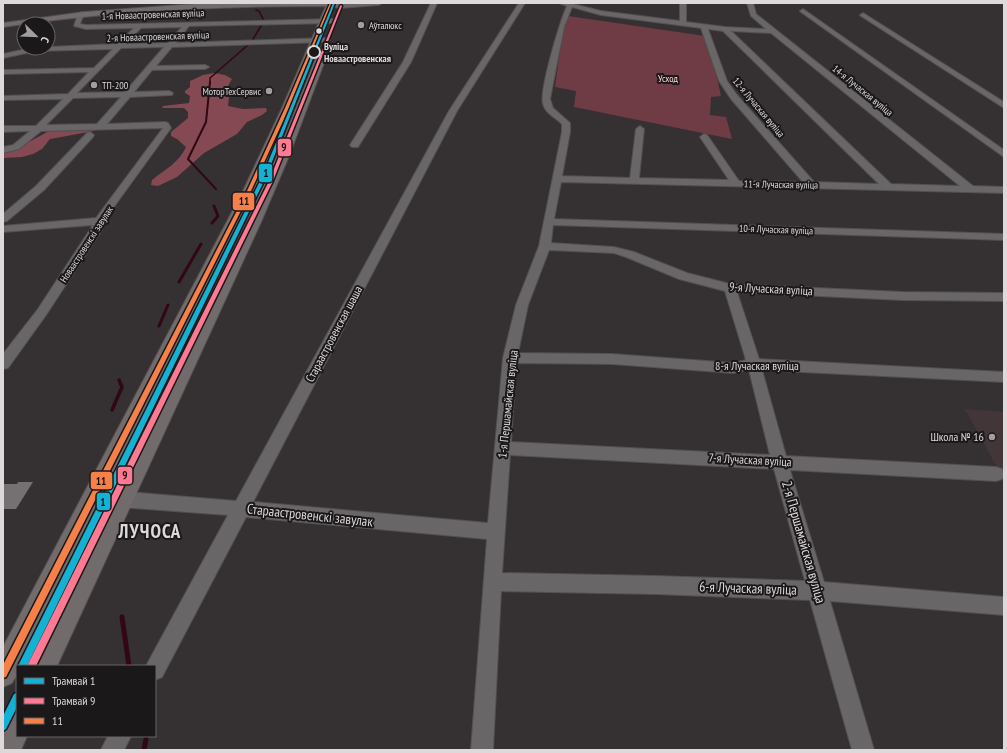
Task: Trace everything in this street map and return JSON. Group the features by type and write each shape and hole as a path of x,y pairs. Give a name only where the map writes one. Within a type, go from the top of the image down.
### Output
{"main road":[{"path":"3,25 81,14 236,4 337,4 294,108 265,196 44,665"},
{"path":"3,674 92,497 294,108"},
{"path":"7,750 16,728"}],"street":[{"path":"337,4 379,3"},
{"path":"355,145 407,62 434,3"},
{"name":"Стараастровенская шаша","path":"156,668 243,509 454,112 522,3"},
{"path":"683,3 683,23"},
{"name":"14-я Лучаская вуліца","path":"750,3 753,15 970,189"},
{"path":"566,4 725,29 772,31"},
{"name":"1-я Першамайская вуліца","path":"482,750 492,582 510,358 522,305 545,246 566,123 549,110 546,105 546,99 566,4"},
{"path":"803,11 1004,154"},
{"name":"1-я Новаастровенская вуліца","path":"81,14 76,25 78,26 188,24 325,30"},
{"path":"863,15 1004,106"},
{"path":"3,128 101,126 130,94 188,24"},
{"path":"3,150 16,147 40,127 97,70 138,26"},
{"name":"12-я Лучаская вуліца","path":"704,26 723,81 734,97 811,185"},
{"path":"725,29 888,187"},
{"name":"2-я Новаастровенская вуліца","path":"3,56 36,49 169,46 325,30"},
{"path":"152,68 205,67"},
{"path":"3,72 97,70"},
{"path":"3,98 169,93"},
{"name":"Новаастровенскі завулак","path":"3,364 42,312 96,232 101,221 167,128 165,125 101,126"},
{"path":"634,181 640,129"},
{"path":"3,220 40,188 90,136"},
{"path":"704,137 736,183"},
{"name":"11-я Лучаская вуліца","path":"557,179 1004,190"},
{"path":"3,229 101,221"},
{"name":"10-я Лучаская вуліца","path":"548,222 1004,237"},
{"name":"9-я Лучаская вуліца","path":"545,246 584,247 614,250 630,254 682,276 730,288 902,296 1004,297"},
{"name":"2-я Першамайская вуліца","path":"730,288 754,364 780,462 863,750"},
{"name":"8-я Лучаская вуліца","path":"510,358 612,359 733,368 754,364 1004,377"},
{"name":"7-я Лучаская вуліца","path":"503,448 996,474"},
{"name":"Стараастровенскі завулак","path":"92,497 124,498 496,532"},
{"name":"6-я Лучаская вуліца","path":"492,582 656,585 818,591 1004,606"},
{"path":"112,750 119,737"}],"shaded area":[{"path":"214,73 225,75 232,79 224,93 229,97 228,106 243,109 266,108 267,111 247,122 237,134 204,153 177,177 158,186 151,185 152,180 176,162 186,147 171,136 171,132 188,118 188,112 184,108 162,108 163,106 189,103 190,96 185,93 185,91 190,87 190,81 203,75"},
{"path":"98,128 94,131 50,139 42,149 33,154 22,157 3,158 3,152 16,149 49,131"},
{"name":"Школа № 16","path":"965,409 1004,412 1004,478 994,462"}],"green space":[{"name":"Усход","path":"568,16 705,36 721,96 711,97 710,115 726,117 732,139 574,107 576,91 555,87 563,29"}],"building":[{"path":"18,482 33,482 16,509 3,509 3,484 17,484"}],"waterway":[{"path":"256,10 259,11 264,21"},
{"path":"252,41 262,24"},
{"path":"210,82 210,78 249,44"},
{"path":"210,82 206,122 188,159 216,189"},
{"path":"212,223 218,216 214,206"},
{"path":"179,282 201,244"},
{"path":"159,326 168,305"},
{"path":"112,410 122,387 119,380"},
{"path":"122,617 129,665"},
{"path":"144,750 146,739"}],"tram line":[{"name":"1","path":"22,665 264,177 334,3"},
{"name":"9","path":"31,665 271,181 341,6"},
{"name":"1","path":"3,726 16,699"}],"transit line":[{"name":"11","path":"3,674 249,191 287,108 331,3"}],"place":[{"name":"Аўталюкс","path":"361,25"},
{"name":"Вуліца Новаастровенская","path":"314,52"},
{"name":"ТП-200","path":"94,85"},
{"name":"МоторТехСервис","path":"269,91"},
{"name":"Школа № 16","path":"992,437"}],"district":[{"name":"ЛУЧОСА","path":"150,531"}]}
